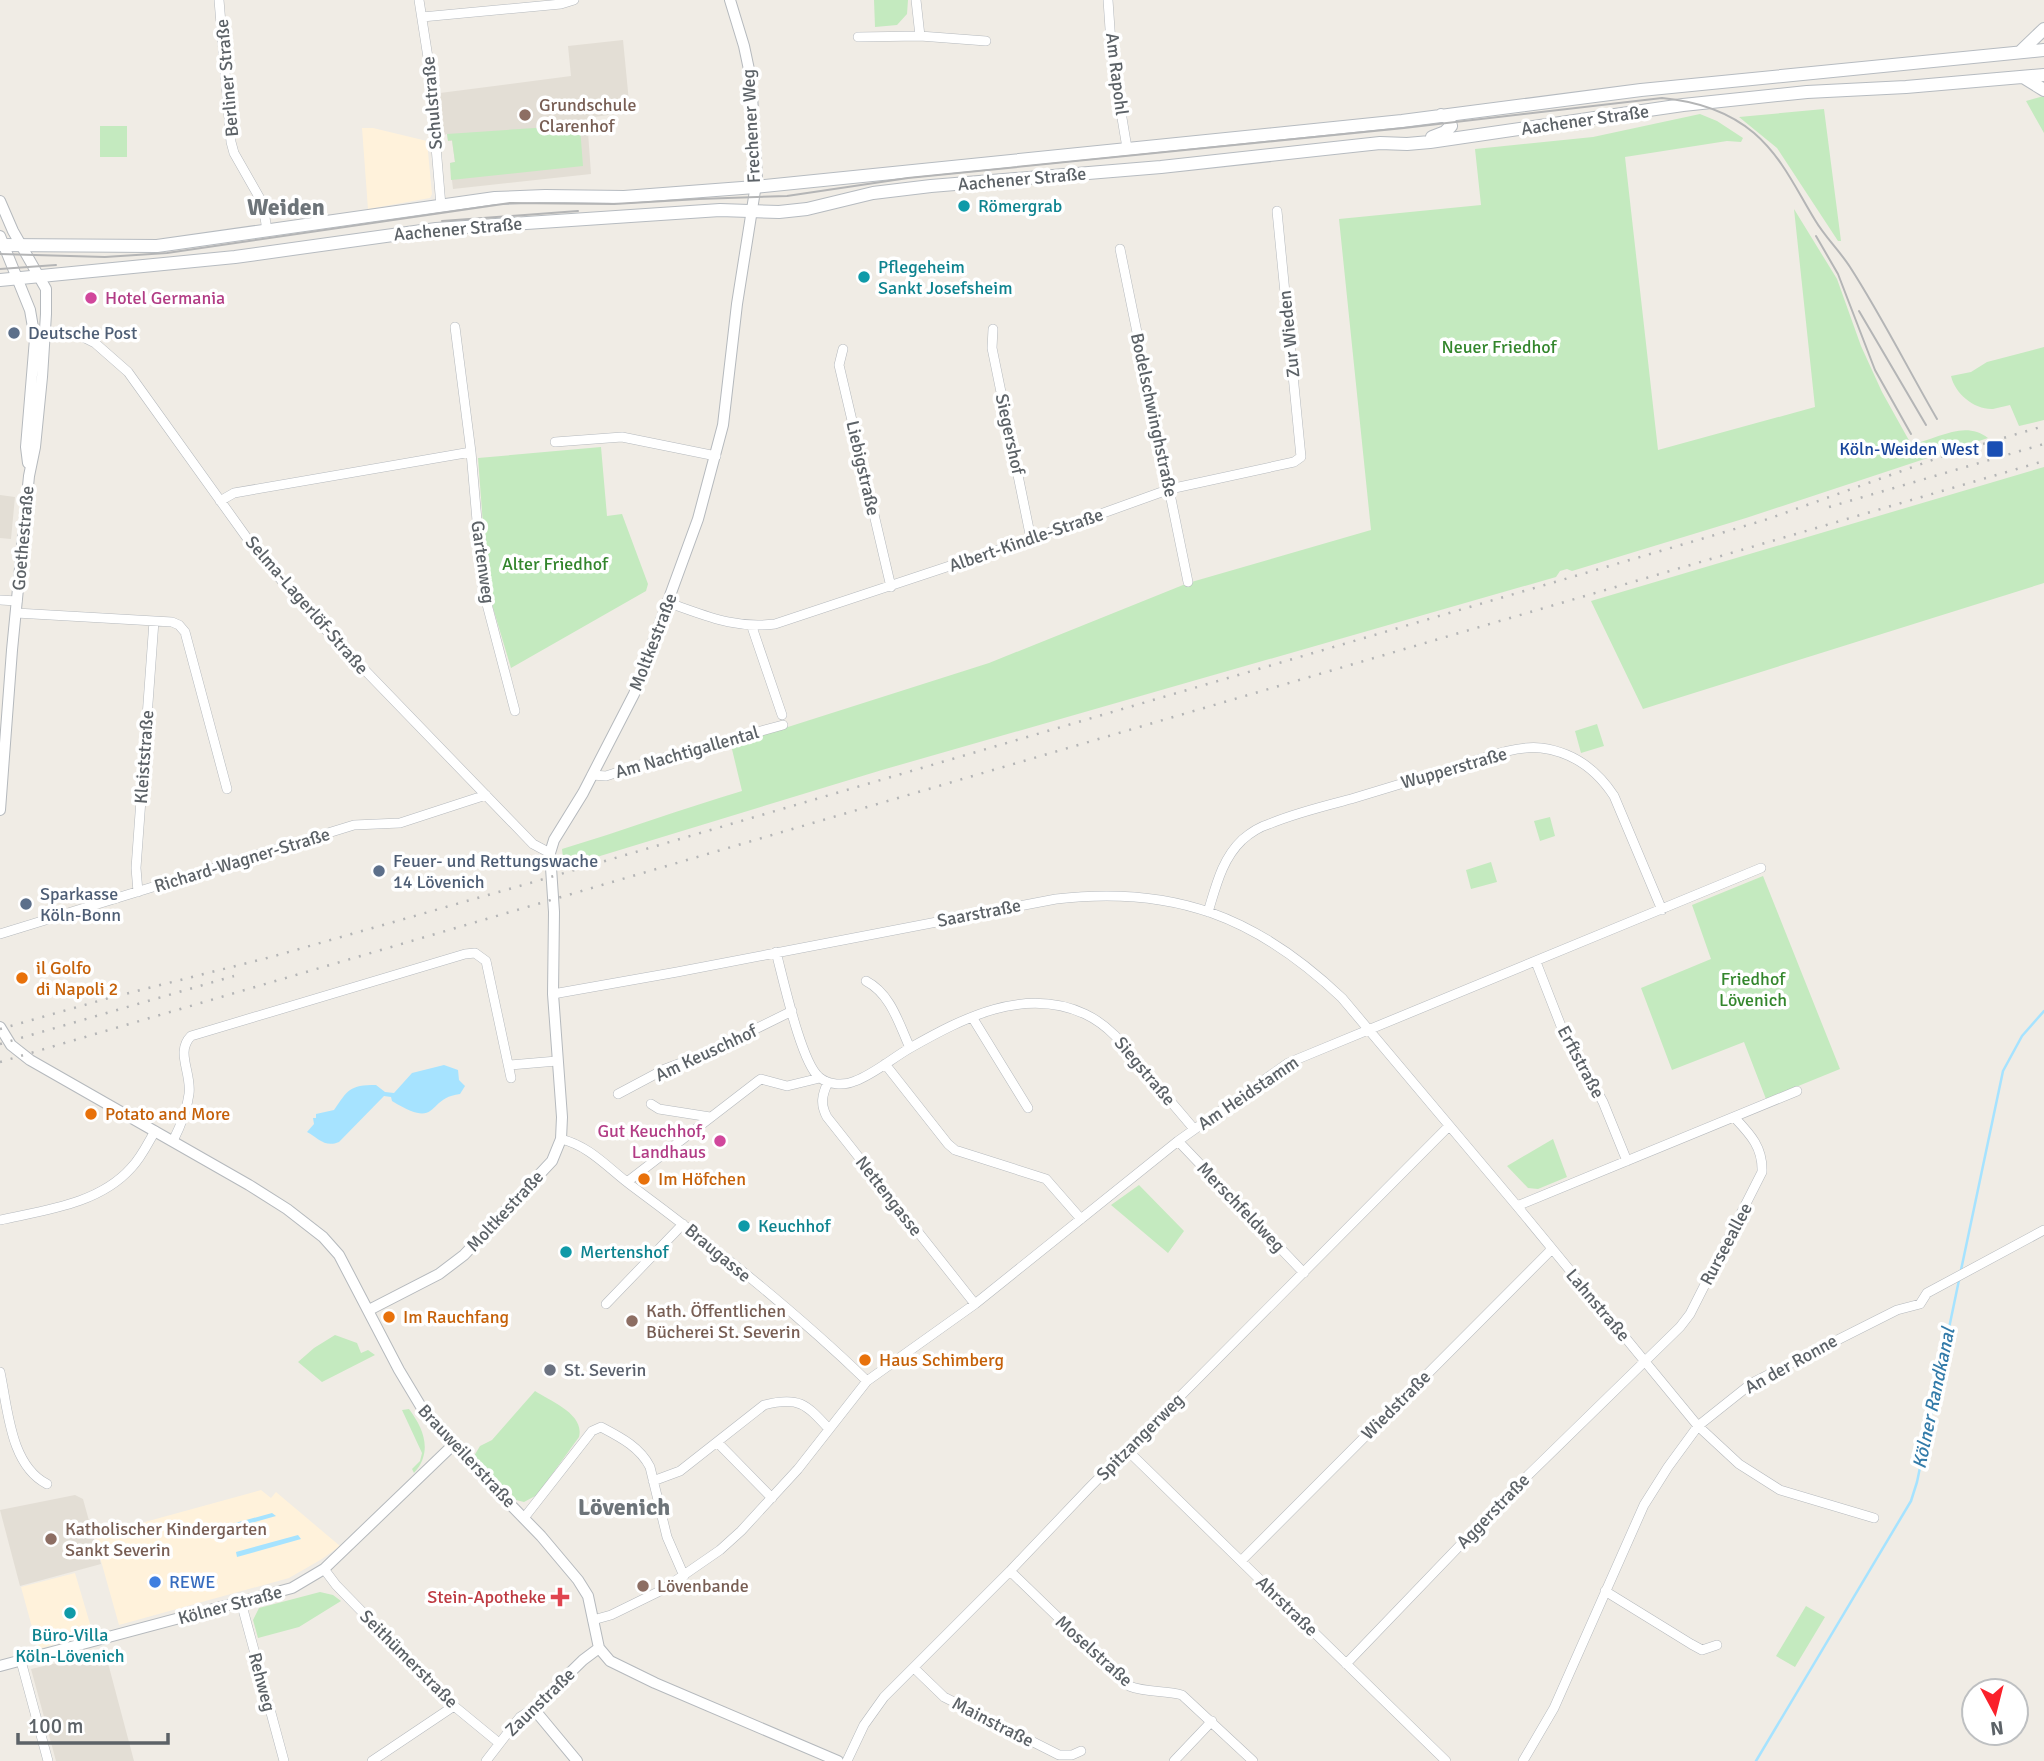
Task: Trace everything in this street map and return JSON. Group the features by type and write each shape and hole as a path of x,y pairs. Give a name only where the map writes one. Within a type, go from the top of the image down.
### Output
{"main road":[{"path":"2020,52 2044,29"},
{"name":"Aachener Straße","path":"1,242 143,247 521,196 624,197 755,187 1290,133 1640,90 2044,50"},
{"name":"Aachener Straße","path":"0,280 235,257 436,229 720,210 779,212 807,209 873,193 931,186 1142,169 1380,143 1419,143 1683,105 1807,92 2044,75"},
{"path":"2023,77 2044,90"},
{"path":"1419,143 1450,128 1450,120 1441,115"},
{"path":"1127,148 1131,158 1142,169"},
{"path":"1104,172 1123,159 1127,148"}],"street":[{"name":"Berliner Straße","path":"219,0 234,153 263,204 267,231"},
{"name":"Schulstraße","path":"419,0 441,206"},
{"path":"422,17 561,4 574,0"},
{"name":"Frechener Weg","path":"730,0 751,79 755,187 752,212"},
{"path":"916,0 920,36"},
{"name":"Am Rapohl","path":"1108,0 1112,58 1127,148"},
{"path":"858,37 920,36 986,41"},
{"name":"Goethestraße","path":"0,201 20,244 46,289 46,332 16,607 0,810"},
{"name":"Zur Wieden","path":"1277,211 1301,457"},
{"name":"Moltkestraße","path":"369,1310 439,1274 464,1255 552,1161 561,1139 562,1117 553,994 554,912 550,853 554,839 583,793 635,694 698,519 716,456 728,393 737,304 752,212"},
{"name":"Goethestraße","path":"1,242 30,310 35,339 26,447 29,476"},
{"name":"Bodelschwinghstraße","path":"1120,248 1188,582"},
{"name":"Gartenweg","path":"455,327 471,452 482,589 515,711"},
{"name":"Siegershof","path":"993,329 992,348 1031,539"},
{"name":"Selma-Lagerlöf-Straße","path":"46,332 79,335 95,343 117,360 268,565 307,611 533,844 550,853"},
{"name":"Liebigstraße","path":"843,349 839,365 891,587"},
{"path":"555,442 622,436 716,456"},
{"path":"220,501 234,493 471,452"},
{"name":"Albert-Kindle-Straße","path":"669,603 735,625 752,627 775,624 891,587 1170,489 1294,462 1301,457"},
{"path":"0,600 16,607 172,622 179,625 186,632 227,789"},
{"name":"Kleiststraße","path":"138,892 136,869 154,621"},
{"name":"Am Nachtigallental","path":"592,775 606,776 783,720 752,627"},
{"path":"0,649 12,650"},
{"name":"Wupperstraße","path":"1208,912 1224,864 1242,841 1255,830 1320,807 1431,774 1504,753 1538,748 1576,759 1588,766 1607,786 1614,796 1662,911"},
{"name":"Richard-Wagner-Straße","path":"0,934 354,825 400,823 486,795"},
{"name":"Am Heidstamm","path":"593,1620 611,1615 662,1590 734,1537 798,1469 867,1381 975,1304 1178,1141 1288,1063 1761,868"},
{"name":"Saarstraße","path":"553,994 1018,905 1094,894 1133,895 1175,902 1208,912 1263,935 1313,971 1342,998 1367,1029"},
{"path":"776,952 808,1063 824,1080"},
{"path":"173,1141 189,1094 190,1084 183,1050 184,1042 191,1035 466,954 475,953 486,961 512,1078"},
{"name":"Erftstraße","path":"1536,962 1561,1026 1600,1095 1627,1161"},
{"path":"866,981 884,996 910,1048"},
{"name":"Siegstraße","path":"710,1117 761,1079 787,1086 824,1080 836,1084 855,1081 910,1048 985,1011 1032,1001 1050,1002 1087,1015 1106,1027 1122,1041 1194,1129"},
{"name":"Am Keuschhof","path":"618,1094 665,1069 705,1054 792,1011"},
{"path":"972,1017 1028,1108"},
{"name":"Brauweilerstraße","path":"0,1027 11,1045 30,1060 287,1209 320,1234 340,1255 415,1399 453,1445 524,1518 578,1580 588,1596 599,1648"},
{"name":"Lahnstraße","path":"1367,1029 1698,1426 1739,1464 1780,1490 1874,1518"},
{"path":"510,1065 557,1061"},
{"path":"885,1064 948,1144 956,1150 1046,1178 1082,1219"},
{"name":"Nettengasse","path":"824,1080 822,1107 827,1116 975,1304"},
{"path":"1517,1206 1797,1091"},
{"path":"650,1104 659,1109 710,1117"},
{"path":"626,1182 710,1117"},
{"name":"Rurseeallee","path":"1645,1361 1681,1327 1690,1314 1762,1172 1759,1147 1734,1117"},
{"name":"Spitzangerweg","path":"846,1761 874,1710 1127,1450 1449,1126"},
{"path":"0,1220 86,1199 125,1175 134,1166 155,1131"},
{"name":"Braugasse","path":"561,1139 588,1150 683,1224 827,1343 867,1381"},
{"name":"Merschfeldweg","path":"1178,1141 1304,1273"},
{"path":"606,1304 683,1224"},
{"name":"An der Ronne","path":"1527,1760 1554,1708 1644,1505 1698,1426 1752,1383 1897,1310 1920,1304 1927,1293 2044,1230"},
{"name":"Wiedstraße","path":"1241,1561 1551,1250"},
{"name":"Aggerstraße","path":"1346,1664 1518,1485 1645,1361"},
{"path":"0,1372 20,1453 27,1470 47,1484"},
{"path":"653,1481 680,1471 764,1405 778,1401 809,1407 829,1429"},
{"path":"524,1518 596,1428 601,1427 641,1453 650,1467 667,1537 684,1576"},
{"path":"718,1443 772,1498"},
{"name":"Kölner Straße","path":"0,1667 292,1588 324,1569 453,1445"},
{"name":"Ahrstraße","path":"1127,1450 1446,1761"},
{"name":"Seithümerstraße","path":"324,1569 336,1585 454,1706 499,1743"},
{"name":"Moselstraße","path":"1010,1571 1129,1686 1182,1695 1253,1761"},
{"path":"1605,1591 1702,1650 1717,1645"},
{"name":"Rehweg","path":"241,1602 284,1761"},
{"path":"599,1648 610,1661 627,1670 838,1761"},
{"name":"Zaunstraße","path":"486,1761 520,1717 537,1709 583,1660 599,1648"},
{"path":"21,1661 48,1761"},
{"name":"Mainstraße","path":"914,1668 944,1697 1059,1755 1072,1755 1081,1751"},
{"path":"372,1761 454,1706"},
{"path":"537,1709 538,1714 577,1761"},
{"path":"1174,1761 1212,1721"}],"shaded area":[{"name":"Grundschule Clarenhof","path":"623,40 630,112 587,118 591,174 453,189 450,163 455,162 452,141 448,141 447,134 444,135 440,93 571,76 568,46"},
{"path":"362,128 373,128 427,141 432,194 430,198 368,209"},
{"path":"0,495 15,497 11,539 0,538"},
{"path":"261,1490 271,1498 276,1492 340,1546 289,1578 119,1625 94,1536"},
{"name":"Katholischer Kindergarten Sankt Severin","path":"75,1495 83,1499 101,1564 20,1586 0,1510"},
{"path":"75,1573 93,1634 38,1649 21,1587"},
{"path":"104,1648 134,1761 56,1761 31,1669 97,1654"}],"green space":[{"path":"874,0 908,0 907,14 897,25 875,27"},
{"path":"2044,96 2044,133 2026,101"},
{"path":"1824,109 1841,241 1838,241 1777,148 1739,117"},
{"name":"Neuer Friedhof","path":"1700,114 1717,121 1743,138 1741,142 1727,141 1625,157 1658,450 1815,407 1794,209 1837,279 1861,346 1882,392 1911,444 1960,430 1969,430 1988,438 1746,518 1572,571 1560,571 1556,577 882,770 564,867 562,849 742,791 731,745 989,663 1188,583 1371,530 1339,219 1481,205 1475,149 1593,137"},
{"path":"100,126 127,126 127,157 100,157"},
{"path":"580,127 583,166 451,180 450,163 455,162 452,140 448,141 447,134"},
{"path":"2044,347 2044,420 2019,426 2010,405 1993,409 1979,407 1961,395 1953,383 1951,376 1971,372 1987,362"},
{"name":"Alter Friedhof","path":"601,447 607,516 622,514 648,584 646,591 511,668 488,591 478,458"},
{"path":"2044,467 2044,583 1643,709 1591,601"},
{"path":"1597,724 1604,746 1581,753 1575,731"},
{"path":"1550,817 1555,836 1540,841 1534,821"},
{"path":"1491,862 1497,882 1471,889 1466,870"},
{"name":"Friedhof Lövenich","path":"1763,876 1840,1069 1766,1099 1744,1042 1672,1070 1641,988 1711,959 1692,905"},
{"path":"1553,1139 1567,1177 1538,1189 1528,1188 1507,1166"},
{"path":"1139,1185 1184,1231 1168,1253 1111,1205"},
{"path":"335,1335 357,1343 361,1353 368,1350 375,1355 322,1382 298,1362"},
{"path":"535,1391 572,1415 577,1422 579,1437 537,1495 524,1502 516,1500 474,1456 480,1446 492,1440"},
{"path":"409,1409 419,1424 425,1449 420,1465 414,1473 412,1469 420,1461 422,1453 402,1410"},
{"path":"320,1592 333,1595 341,1601 299,1627 258,1638 253,1620 259,1608"},
{"path":"1806,1606 1825,1617 1795,1667 1776,1656"}],"water":[{"path":"444,1065 458,1070 459,1080 465,1086 460,1094 449,1097 426,1113 408,1109 392,1101 391,1097 384,1096 339,1142 326,1143 307,1132 314,1124 313,1118 316,1118 316,1114 334,1110 350,1090 376,1085 385,1092 394,1093 412,1073"},
{"path":"272,1513 276,1516 230,1529 228,1525"},
{"path":"298,1535 301,1539 237,1557 236,1552"}],"waterway":[{"name":"Kölner Randkanal","path":"1961,1270 2003,1071 2022,1036 2044,1011"},
{"name":"Kölner Randkanal","path":"1756,1761 1911,1501 1959,1280"}],"tram line":[{"path":"0,254 105,257 167,253 510,203 614,204 787,196 908,178 1404,128 1662,98 1687,102 1722,113 1744,125 1773,152 1819,226 1861,285 1937,419"},
{"path":"442,221 578,211"},
{"path":"1816,236 1838,274 1875,370 1911,434"},
{"path":"0,269 56,265"},
{"path":"1859,311 1926,425"}],"railway":[{"path":"0,1029 271,957 530,883 1708,537 1768,519 1949,454 2044,426"},
{"path":"1829,507 2044,444"},
{"path":"0,1062 2044,461"},
{"path":"0,1044 234,976"}],"place":[{"name":"Grundschule Clarenhof","path":"525,115"},
{"name":"Römergrab","path":"964,206"},
{"name":"Pflegeheim Sankt Josefsheim","path":"864,277"},
{"name":"Hotel Germania","path":"91,298"},
{"name":"Deutsche Post","path":"14,333"},
{"name":"Köln-Weiden West","path":"1995,449"},
{"name":"Feuer- und Rettungswache 14 Lövenich","path":"379,871"},
{"name":"Sparkasse Köln-Bonn","path":"26,904"},
{"name":"il Golfo di Napoli 2","path":"22,978"},
{"name":"Potato and More","path":"91,1114"},
{"name":"Gut Keuchhof, Landhaus","path":"720,1141"},
{"name":"Im Höfchen","path":"644,1179"},
{"name":"Keuchhof","path":"744,1226"},
{"name":"Mertenshof","path":"566,1252"},
{"name":"Im Rauchfang","path":"389,1317"},
{"name":"Kath. Öffentlichen Bücherei St. Severin","path":"632,1321"},
{"name":"Haus Schimberg","path":"865,1360"},
{"name":"St. Severin","path":"550,1370"},
{"name":"Katholischer Kindergarten Sankt Severin","path":"51,1539"},
{"name":"REWE","path":"155,1582"},
{"name":"Lövenbande","path":"643,1586"},
{"name":"Stein-Apotheke","path":"560,1597"},
{"name":"Büro-Villa Köln-Lövenich","path":"70,1613"}],"district":[{"name":"Weiden","path":"286,207"},
{"name":"Lövenich","path":"624,1507"}]}
